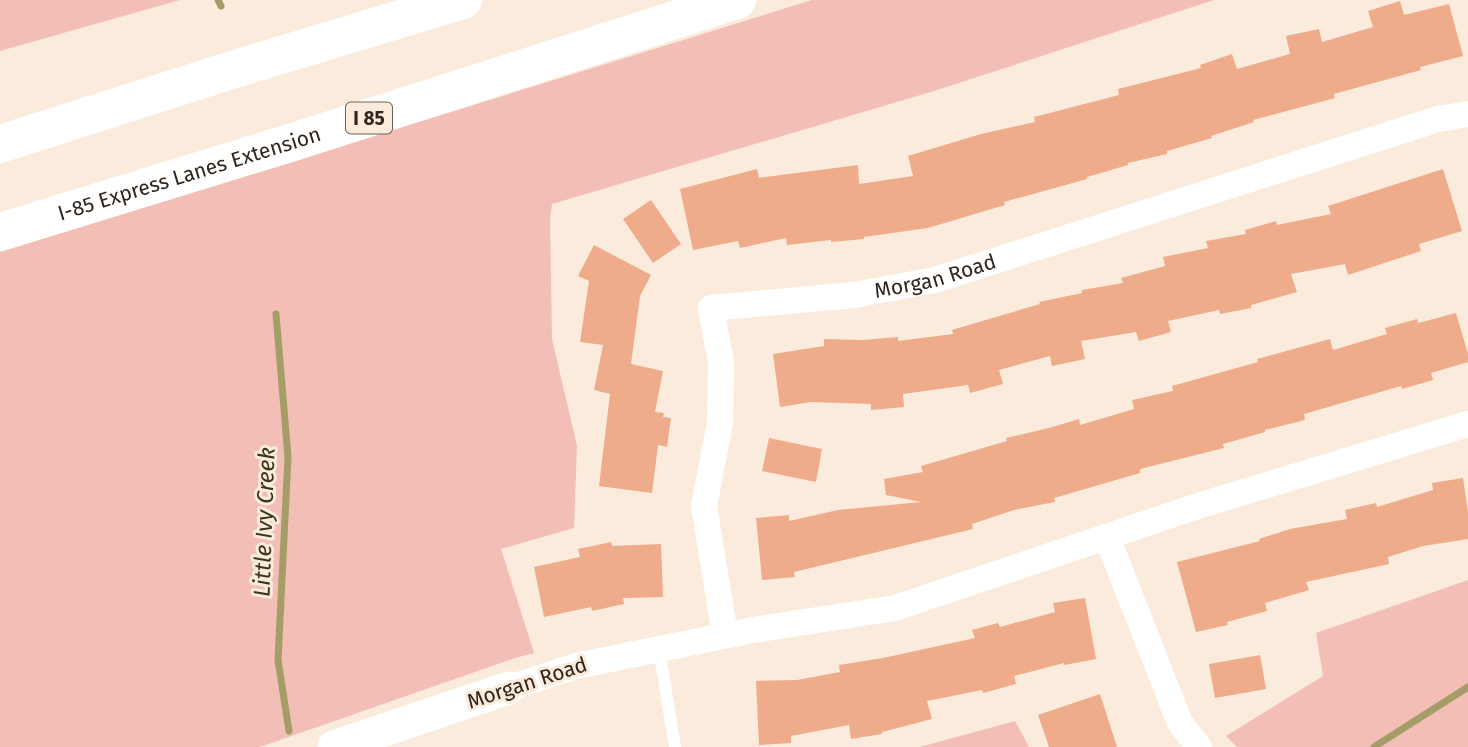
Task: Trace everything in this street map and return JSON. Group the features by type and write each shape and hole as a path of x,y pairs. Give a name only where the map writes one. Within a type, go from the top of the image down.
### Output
{"highway":[{"path":"0,144 463,0"},
{"name":"I-85 Express Lanes Extension","path":"0,232 290,143 737,0"}],"street":[{"name":"Morgan Road","path":"725,635 704,506 720,423 720,363 711,308 854,295 935,280 1438,119 1468,114"},
{"name":"Morgan Road","path":"334,747 576,666 725,635 895,608 1201,505 1468,424"},
{"path":"1107,537 1180,723 1199,747"}],"lane":[{"path":"659,649 675,747"}],"shaded area":[{"path":"0,0 180,0 0,51"},
{"path":"812,0 1214,0 934,91 552,204 552,339 577,446 574,528 501,549 534,653 260,747 0,747 0,252"},
{"path":"1468,580 1468,747 1237,747 1226,736 1323,676 1316,633"},
{"path":"1015,721 1029,747 920,747"}],"building":[{"path":"1400,1 1404,15 1449,4 1463,56 1334,94 1335,98 1253,120 1254,122 1211,136 1212,138 1167,151 1167,154 1128,163 1087,179 1004,202 1005,205 928,228 864,239 787,245 786,238 740,248 738,241 693,250 680,189 757,169 759,178 858,165 859,184 913,176 908,156 981,134 1035,122 1034,117 1119,95 1118,89 1201,68 1200,65 1232,54 1237,69 1290,54 1286,36 1319,29 1322,42 1373,27 1368,11"},
{"path":"1443,169 1462,231 1419,244 1421,251 1348,275 1345,264 1291,274 1297,292 1251,305 1251,308 1220,314 1219,310 1168,321 1171,332 1139,341 1136,332 1081,341 1085,359 1052,366 1050,356 999,370 1003,384 970,393 968,385 903,394 904,407 871,410 871,404 811,402 780,407 773,354 824,346 824,339 898,337 898,341 953,334 952,330 1040,304 1039,302 1082,293 1082,290 1123,283 1121,278 1165,266 1163,257 1208,248 1206,241 1246,234 1245,230 1276,221 1277,225 1331,214 1328,206"},
{"path":"651,200 681,244 653,263 623,219"},
{"path":"594,245 651,275 640,296 631,364 663,371 655,412 664,413 663,417 671,418 667,447 658,445 652,493 599,486 610,394 594,390 603,345 580,342 589,281 578,276"},
{"path":"1456,313 1468,362 1431,373 1433,380 1402,389 1401,386 1304,414 1305,420 1223,444 1224,448 1140,469 1140,473 1054,498 1055,502 1014,510 972,524 973,529 794,572 795,577 762,580 756,518 789,515 789,521 838,510 921,502 886,495 884,479 923,472 921,466 1007,441 1006,438 1079,419 1080,425 1134,409 1132,400 1173,391 1172,386 1258,362 1257,359 1330,339 1333,350 1387,334 1385,328 1417,319 1418,323"},
{"path":"769,438 822,449 816,482 762,471"},
{"path":"1463,478 1468,512 1468,539 1423,546 1388,557 1389,564 1306,582 1309,590 1265,603 1267,611 1227,622 1228,625 1196,632 1177,562 1260,541 1259,539 1290,529 1347,519 1345,510 1376,503 1377,507 1433,490 1432,483"},
{"path":"611,542 612,546 661,544 663,597 623,598 624,604 592,611 591,607 544,617 534,567 580,557 578,549"},
{"path":"1085,598 1096,659 1064,663 1014,676 1016,684 983,693 982,690 927,701 932,719 882,734 851,739 849,725 791,736 791,743 759,745 756,681 797,680 840,672 839,665 975,638 972,630 998,623 1000,627 1055,612 1053,603"},
{"path":"1260,655 1266,689 1215,698 1209,664"},
{"path":"1100,694 1117,747 1049,747 1038,715"}],"waterway":[{"name":"Little Ivy Creek","path":"218,0 221,6"},
{"name":"Little Ivy Creek","path":"276,314 288,457 278,660 289,731"},
{"path":"1374,747 1468,687"}]}
